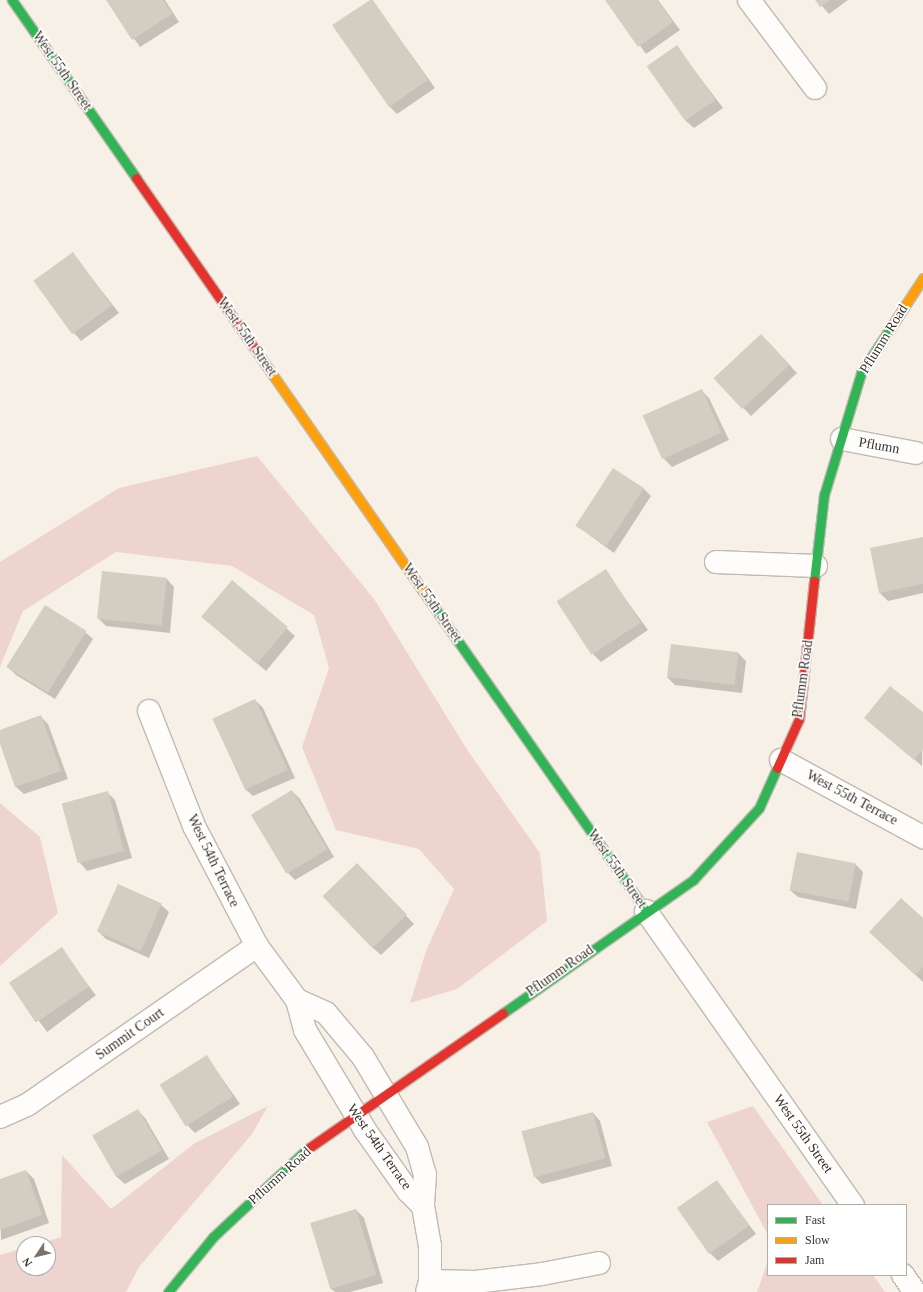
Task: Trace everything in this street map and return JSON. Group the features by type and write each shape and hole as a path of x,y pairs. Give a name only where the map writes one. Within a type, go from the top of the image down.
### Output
{"main road":[{"name":"West 55th Street","path":"12,0 646,911"},
{"name":"Pflumm Road","path":"168,1292 213,1237 297,1156 646,911 693,880 759,808 799,719 824,495 862,373 923,278"}],"street":[{"path":"749,0 815,88"},
{"name":"Pflumn","path":"842,440 916,453"},
{"path":"716,562 816,566"},
{"name":"West 54th Terrace","path":"149,711 194,826 257,946 297,1000 305,1030 356,1115 408,1191 424,1206"},
{"name":"West 55th Terrace","path":"781,760 923,837"},
{"name":"West 55th Street","path":"646,911 852,1204"},
{"name":"Summit Court","path":"0,1117 26,1106 257,946"},
{"name":"West 54th Terrace","path":"297,1000 326,1013 363,1057 417,1147 425,1174 424,1206 430,1246 429,1287 542,1274 599,1263"},
{"path":"904,1276 915,1292"}],"shaded area":[{"path":"257,456 374,599 468,751 540,853 547,921 457,989 410,1003 426,951 454,889 419,849 336,830 302,747 329,668 314,615 232,566 116,552 23,611 0,667 0,562 119,488"},
{"path":"0,803 40,837 58,913 0,966"},
{"path":"268,1106 252,1134 139,1267 126,1292 0,1292 0,1255 16,1250 16,1276 56,1276 56,1239 61,1237 62,1155 111,1209 195,1143"},
{"path":"753,1106 822,1204 767,1204 767,1233 707,1122"},
{"path":"767,1264 767,1276 874,1276 885,1292 757,1292"}],"building":[{"path":"106,0 163,0 172,14 132,40"},
{"path":"370,0 373,0 428,80 389,107 332,25"},
{"path":"605,0 657,0 673,22 638,47"},
{"path":"815,0 830,0 820,7"},
{"path":"677,45 715,100 685,121 647,66"},
{"path":"73,252 112,305 72,334 33,281"},
{"path":"761,334 790,365 742,409 713,378"},
{"path":"702,389 722,433 662,459 643,415"},
{"path":"613,468 644,488 606,546 575,526"},
{"path":"923,537 923,584 879,593 870,548"},
{"path":"606,569 641,623 591,655 557,601"},
{"path":"102,571 167,578 162,626 97,619"},
{"path":"232,580 288,627 257,664 201,617"},
{"path":"45,605 87,631 48,693 6,667"},
{"path":"671,644 738,652 734,685 667,677"},
{"path":"890,686 923,712 923,749 914,760 864,718"},
{"path":"255,699 288,770 245,790 212,719"},
{"path":"41,715 61,771 15,787 0,744 0,730"},
{"path":"292,790 328,849 286,874 251,815"},
{"path":"108,791 124,851 78,863 62,803"},
{"path":"797,852 856,863 848,902 790,890"},
{"path":"357,863 407,915 372,948 322,896"},
{"path":"118,884 162,904 141,951 97,932"},
{"path":"901,898 923,918 923,967 915,975 869,932"},
{"path":"62,947 89,987 36,1023 9,983"},
{"path":"207,1055 233,1097 185,1126 160,1085"},
{"path":"138,1109 162,1151 116,1177 92,1136"},
{"path":"593,1112 605,1158 534,1178 522,1131"},
{"path":"26,1170 42,1215 0,1230 0,1179"},
{"path":"717,1180 749,1226 709,1254 677,1208"},
{"path":"356,1209 376,1275 330,1289 310,1223"}],"traffic: fast":[{"path":"12,0 136,178"},
{"path":"814,581 824,495 861,373 893,324"},
{"path":"423,591 646,911"},
{"path":"503,1013 693,880 759,808 777,768"},
{"path":"168,1292 213,1237 306,1150"}],"traffic: slow":[{"path":"893,324 923,278"},
{"path":"261,358 423,591"}],"traffic: jam":[{"path":"136,178 261,358"},
{"path":"777,768 799,719 814,581"},
{"path":"306,1150 503,1013"}]}
